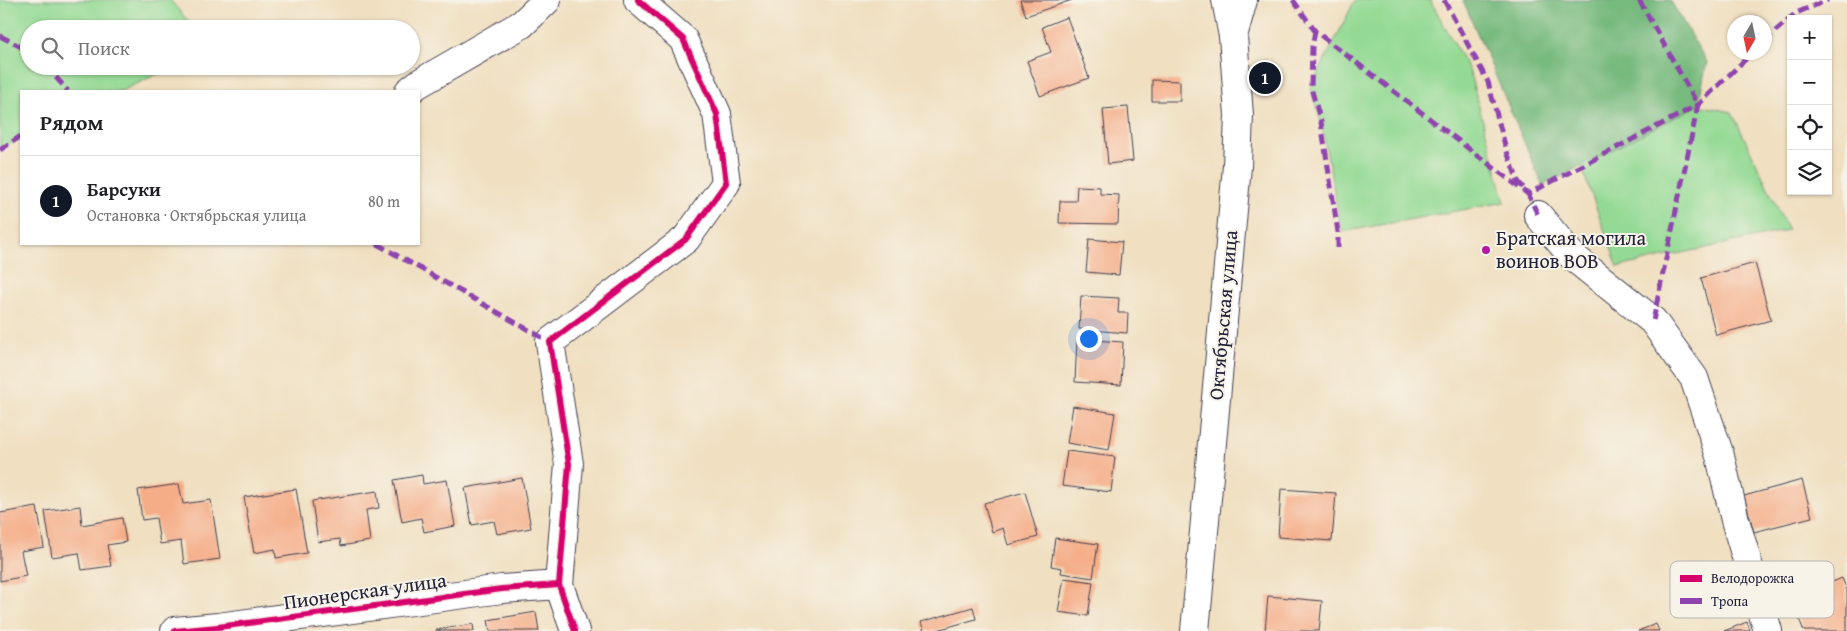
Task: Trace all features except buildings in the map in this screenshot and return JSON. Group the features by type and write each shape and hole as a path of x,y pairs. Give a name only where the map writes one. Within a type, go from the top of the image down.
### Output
{"street":[{"path":"410,90 522,24 547,0"},
{"path":"575,631 559,585 569,464 550,342 686,239 726,183 717,114 683,39 638,0"},
{"name":"Октябрьская улица","path":"1195,631 1237,166 1239,116 1233,36 1226,0"},
{"path":"1233,36 1243,0"},
{"path":"1538,215 1572,256 1653,321 1694,378 1720,456 1735,520 1747,561"},
{"name":"Пионерская улица","path":"175,631 228,626 502,589 559,585"},
{"path":"1764,618 1768,631"}],"green space":[{"path":"0,0 170,0 187,20 20,20 20,75 156,75 123,90 20,90 20,138 0,148"},
{"path":"1355,0 1430,0 1469,70 1505,202 1342,232 1321,122 1311,88"},
{"path":"1463,0 1670,0 1707,62 1698,105 1543,186"},
{"path":"1698,105 1732,112 1788,230 1618,267 1581,166"}],"marked path":[{"path":"1293,0 1315,31 1528,194 1698,105 1745,60"},
{"path":"1444,0 1488,82 1506,149 1518,181 1528,194 1538,215"},
{"path":"1639,0 1698,105 1653,321"},
{"path":"1772,34 1796,13 1828,0"},
{"path":"1315,31 1312,47 1311,88 1321,122 1338,232 1338,253"},
{"path":"0,36 20,46"},
{"path":"54,75 67,90"},
{"path":"0,150 20,137"},
{"path":"379,245 550,342"}],"cycle path":[{"path":"575,631 559,585 569,464 550,342 686,239 726,183 717,114 683,39 638,0"},
{"path":"175,631 218,627 502,589 559,585"}],"place":[{"name":"Барсуки","path":"1265,78"},
{"name":"Братская могила воинов ВОВ","path":"1486,250"}]}
